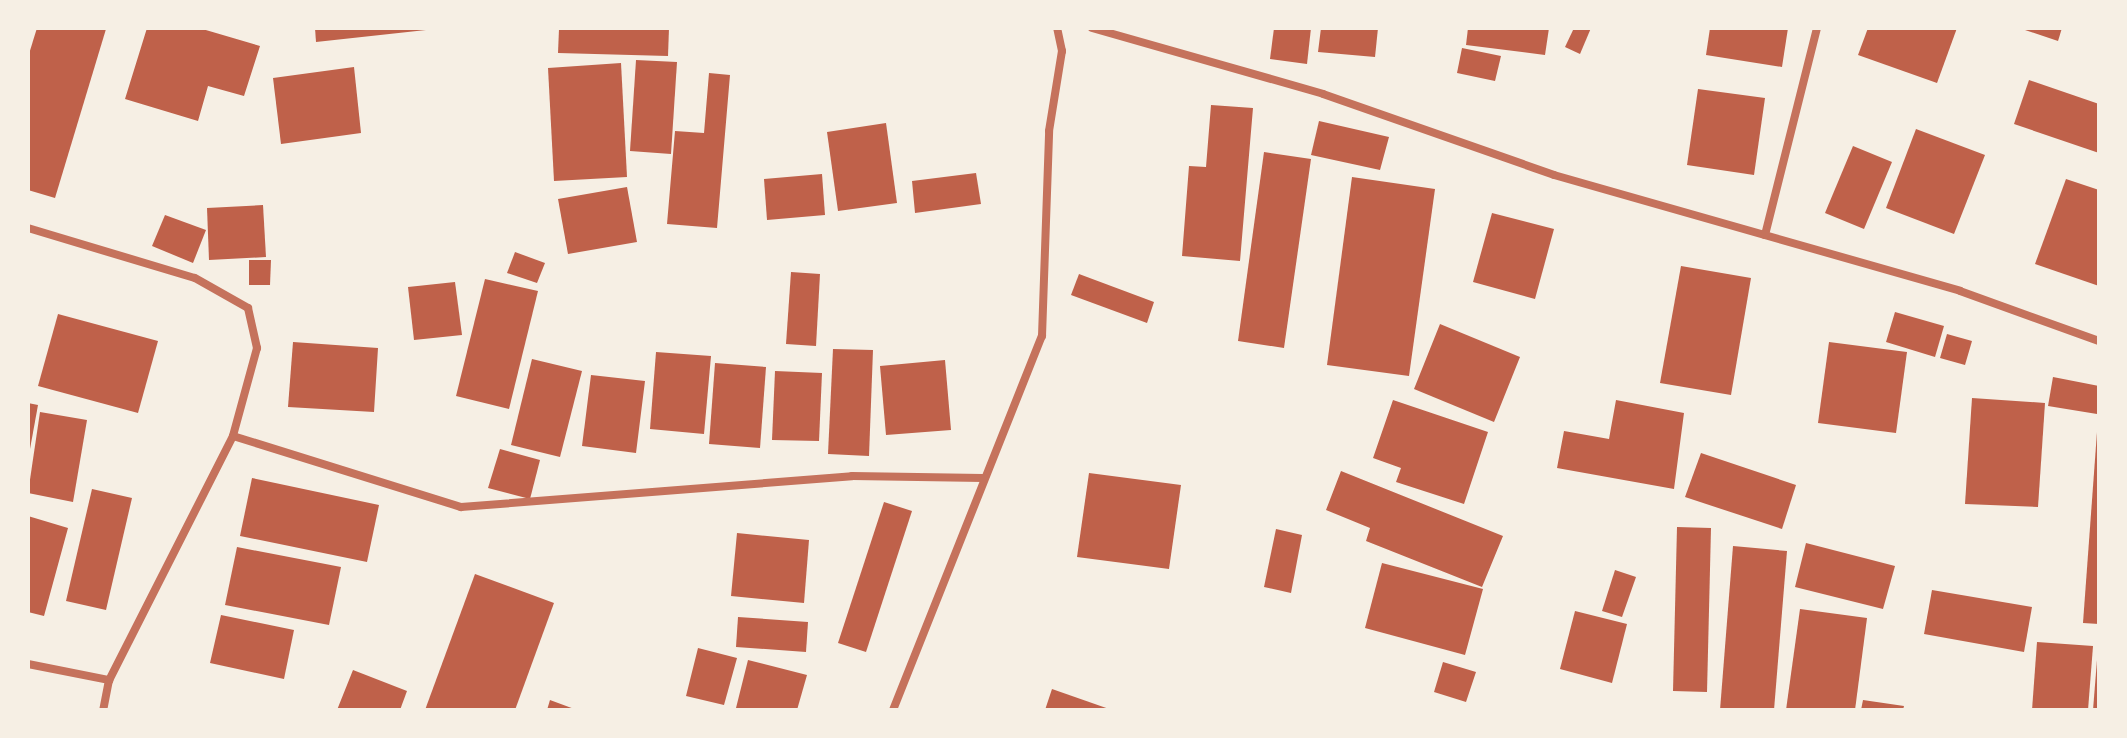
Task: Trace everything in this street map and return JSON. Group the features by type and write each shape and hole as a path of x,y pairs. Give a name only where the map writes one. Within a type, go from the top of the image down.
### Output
{"street":[{"path":"893,710 1042,336 1049,131 1062,51 1057,28"},
{"path":"1092,28 1323,94 1554,175 1960,291 2099,341"},
{"path":"1765,235 1817,28"},
{"path":"28,228 195,278 248,308 257,348 233,436 109,680 103,710"},
{"path":"233,436 461,507 852,476 983,478"},
{"path":"28,664 109,680"}],"building":[{"path":"37,28 106,29 55,198 28,190 28,57"},
{"path":"147,28 199,28 260,46 244,96 208,86 198,121 125,99"},
{"path":"315,28 426,28 426,30 316,42"},
{"path":"669,28 668,56 558,53 559,29"},
{"path":"1274,28 1311,28 1307,64 1270,59"},
{"path":"1321,28 1378,28 1375,57 1318,52"},
{"path":"1468,28 1549,28 1545,55 1466,45"},
{"path":"1574,28 1591,28 1580,54 1565,47"},
{"path":"1710,28 1788,28 1782,67 1706,55"},
{"path":"1868,28 1957,28 1937,83 1858,55"},
{"path":"2019,28 2062,28 2058,41"},
{"path":"1462,48 1501,56 1495,81 1457,73"},
{"path":"636,60 677,62 671,154 630,151"},
{"path":"621,63 627,177 554,181 548,68"},
{"path":"354,67 361,133 281,144 273,78"},
{"path":"709,73 730,75 717,228 667,224 675,131 704,133"},
{"path":"2029,80 2099,104 2099,153 2014,124"},
{"path":"1698,89 1765,98 1754,175 1687,165"},
{"path":"1211,105 1253,108 1240,261 1182,256 1189,166 1206,167"},
{"path":"1319,121 1389,137 1380,170 1311,155"},
{"path":"886,123 897,203 838,211 827,132"},
{"path":"1916,129 1985,155 1954,234 1886,208"},
{"path":"1853,146 1892,162 1864,229 1825,213"},
{"path":"1264,152 1311,159 1284,348 1238,341"},
{"path":"976,173 981,204 915,213 912,181"},
{"path":"822,174 825,215 767,220 764,179"},
{"path":"1352,177 1435,189 1409,376 1327,365"},
{"path":"2066,179 2099,190 2099,286 2035,264"},
{"path":"627,187 637,242 568,254 558,199"},
{"path":"263,205 266,257 209,260 207,208"},
{"path":"1492,213 1554,229 1535,299 1473,282"},
{"path":"165,215 206,230 193,263 152,246"},
{"path":"515,252 545,263 537,283 507,273"},
{"path":"249,260 271,260 270,285 249,285"},
{"path":"1681,266 1751,278 1731,395 1660,383"},
{"path":"791,272 820,274 816,346 786,344"},
{"path":"1079,274 1154,302 1147,323 1071,295"},
{"path":"485,279 538,291 509,409 456,396"},
{"path":"455,282 462,335 414,340 408,287"},
{"path":"1895,312 1944,326 1935,357 1886,342"},
{"path":"58,314 158,341 138,413 38,386"},
{"path":"1440,324 1520,357 1494,422 1414,389"},
{"path":"1947,334 1972,341 1965,365 1940,358"},
{"path":"293,342 378,348 374,412 288,407"},
{"path":"1829,342 1907,352 1896,433 1818,423"},
{"path":"833,349 873,350 869,456 828,454"},
{"path":"656,352 711,356 704,434 650,429"},
{"path":"532,359 582,371 560,457 511,445"},
{"path":"945,360 951,430 886,435 880,366"},
{"path":"715,363 766,367 760,448 709,444"},
{"path":"775,371 822,373 819,441 772,440"},
{"path":"591,375 645,381 636,453 582,446"},
{"path":"2053,377 2099,386 2097,414 2048,406"},
{"path":"1972,398 2045,403 2038,507 1965,504"},
{"path":"1393,400 1488,432 1464,504 1396,482 1401,468 1373,458"},
{"path":"1616,400 1684,413 1674,489 1557,468 1564,431 1609,439"},
{"path":"28,403 38,405 30,449 28,449"},
{"path":"40,412 87,420 73,502 28,493"},
{"path":"2099,432 2099,624 2083,623"},
{"path":"500,449 540,460 530,499 488,488"},
{"path":"1701,453 1796,485 1782,529 1685,497"},
{"path":"1341,471 1503,536 1482,587 1366,541 1370,528 1326,510"},
{"path":"1089,473 1181,485 1169,569 1077,557"},
{"path":"252,478 379,505 367,562 240,536"},
{"path":"92,489 132,498 106,610 66,601"},
{"path":"884,502 912,511 866,652 838,643"},
{"path":"28,516 68,528 44,616 28,612"},
{"path":"1677,527 1711,528 1707,692 1673,691"},
{"path":"1276,529 1302,535 1291,593 1264,587"},
{"path":"737,533 809,540 804,603 731,596"},
{"path":"1806,543 1895,566 1883,609 1795,587"},
{"path":"1733,546 1787,551 1774,710 1720,710"},
{"path":"237,547 341,567 329,625 225,605"},
{"path":"1382,563 1483,589 1465,655 1365,628"},
{"path":"1615,570 1636,577 1622,617 1602,611"},
{"path":"475,574 554,603 515,710 425,710"},
{"path":"1932,590 2032,607 2024,652 1924,634"},
{"path":"1800,609 1867,618 1855,710 1786,710"},
{"path":"1575,611 1627,624 1612,683 1560,669"},
{"path":"221,615 294,630 284,679 210,663"},
{"path":"738,617 808,622 806,652 736,647"},
{"path":"2037,642 2093,646 2088,710 2032,710"},
{"path":"698,648 737,658 724,705 686,696"},
{"path":"748,660 807,675 797,710 736,708"},
{"path":"2097,660 2099,710 2093,710"},
{"path":"1443,662 1476,672 1466,702 1434,692"},
{"path":"353,670 407,691 400,710 337,710"},
{"path":"1052,689 1112,710 1045,710"},
{"path":"550,700 577,710 547,710"},
{"path":"1863,700 1904,706 1903,710 1861,710"}]}
